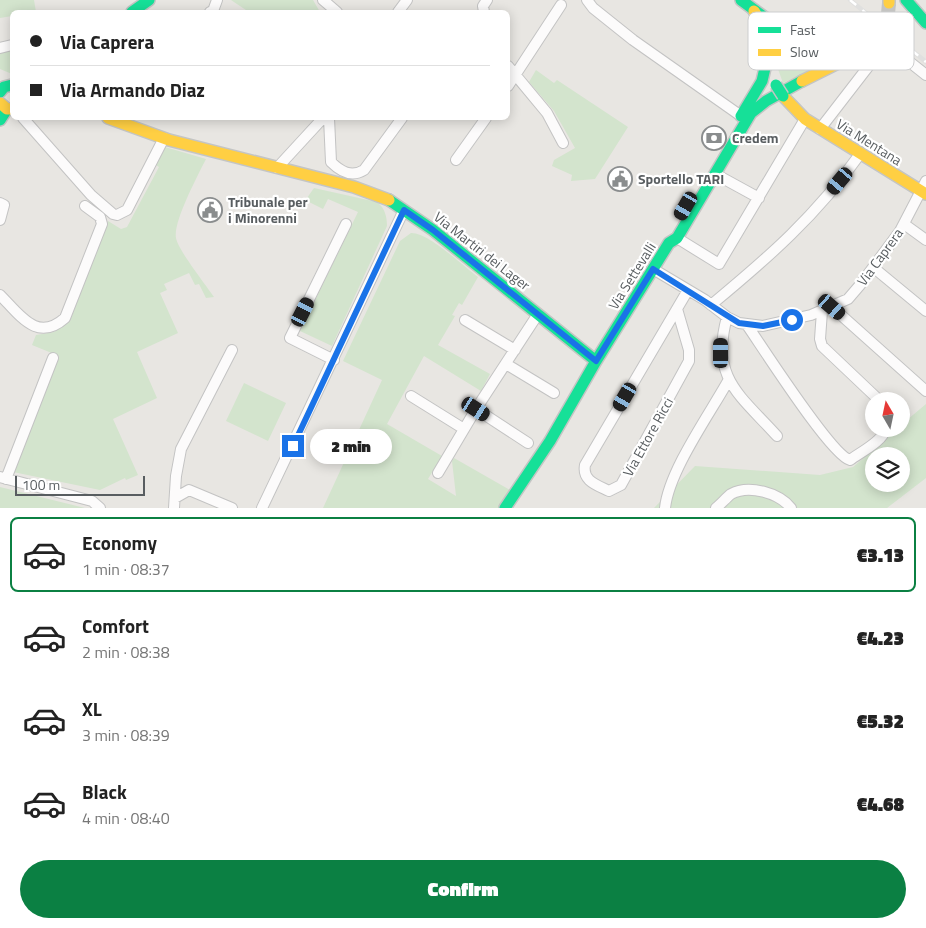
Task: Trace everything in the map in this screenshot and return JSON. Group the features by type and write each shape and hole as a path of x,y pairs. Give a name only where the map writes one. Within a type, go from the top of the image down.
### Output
{"main road":[{"path":"135,10 149,0"},
{"path":"741,0 758,12"},
{"path":"906,0 926,23"},
{"path":"753,8 755,12"},
{"path":"673,241 670,234 762,81 765,70"},
{"path":"772,70 776,85 801,116"},
{"name":"Via Settevalli","path":"506,508 550,441 596,361 653,269 715,176 750,113 762,102 788,86 823,70"},
{"path":"715,176 756,116 764,109 774,106 782,107 801,116"},
{"path":"0,120 6,107"},
{"name":"Via Mentana","path":"801,116 860,154 925,189"},
{"name":"Via Martiri dei Lager","path":"114,120 164,138 373,193 404,210 596,361"},
{"name":"Via Settevalli","path":"515,508 548,456 550,441"}],"street":[{"path":"323,0 334,10"},
{"path":"587,0 593,8 633,40 741,116"},
{"path":"510,83 561,5"},
{"path":"914,65 926,75"},
{"path":"510,69 547,113 563,143"},
{"path":"820,129 866,70"},
{"path":"673,241 719,264 759,198 801,116"},
{"path":"25,120 91,195 113,214 117,215 127,210 164,138"},
{"path":"277,168 321,120"},
{"path":"328,120 331,162 340,171 358,174 364,170 401,120"},
{"path":"456,160 485,120"},
{"path":"711,305 781,246 819,207 860,154"},
{"path":"715,176 759,198"},
{"name":"Via Caprera","path":"653,269 727,317 747,325 763,326 827,309 848,299 874,268 925,189"},
{"path":"0,203 4,205 0,220"},
{"path":"0,295 29,324 38,328 45,330 57,326 65,318 102,224 100,217 85,206"},
{"path":"262,508 404,210"},
{"path":"334,360 290,338 346,224"},
{"path":"904,224 926,240"},
{"path":"874,268 926,311"},
{"name":"Via Ettore Ricci","path":"677,309 689,350 689,361 621,485 616,490 609,492 589,482 585,474 585,465 688,290"},
{"path":"871,392 822,346 820,339 827,309 926,391"},
{"path":"438,473 476,409 538,314"},
{"path":"727,317 721,338 721,353 728,381 777,436"},
{"path":"465,320 515,350"},
{"path":"747,325 828,441 845,459 850,460 880,438"},
{"path":"175,503 176,476 181,449 232,350"},
{"path":"53,358 3,478 92,501 100,508"},
{"path":"506,364 554,393"},
{"path":"665,508 666,495 687,453 728,381"},
{"path":"411,396 464,429"},
{"path":"476,409 528,443"},
{"path":"176,476 188,490 232,508"},
{"path":"175,503 188,490"},
{"path":"716,508 732,494 756,490 770,494 787,503 791,508"}],"green space":[{"path":"0,0 34,0 36,10 10,10 10,16 0,18"},
{"path":"231,0 313,0 319,10 246,10"},
{"path":"10,50 10,73 0,69 0,52"},
{"path":"536,70 554,83 557,80 628,127 595,179 571,181 572,175 552,166 554,160 575,148 554,111 529,82"},
{"path":"778,70 810,70 783,83"},
{"path":"165,147 206,159 182,210 178,221 176,238 187,259 214,297 206,298 199,284 195,285 189,273 164,284 167,290 160,293 178,333 137,352 157,398 113,419 138,475 126,480 125,478 100,490 13,472 59,356 32,345 36,335 54,332 70,321 108,221 121,229 127,227 159,167 154,164"},
{"path":"314,188 377,202 384,210 387,219 387,226 332,346 300,331 358,212 328,199 323,209 309,202 304,210 302,205"},
{"path":"411,233 427,238 478,277 462,305 459,303 452,315 455,316 438,345 490,374 481,391 424,356 387,424 442,456 428,479 456,496 452,461 454,458 510,490 498,508 323,508 382,380 343,361 400,241"},
{"path":"244,383 286,403 268,441 226,421"},
{"path":"926,404 926,478 910,490 910,447 876,447 887,438 910,438 910,417"},
{"path":"865,457 865,492 908,492 887,508 795,508 784,495 770,488 753,486 735,487 717,508 654,508 695,466 820,475 853,467"},
{"path":"0,487 85,508 0,508"},
{"path":"756,490 791,508 720,508 731,497"}],"tunnel":[{"path":"888,12 889,3"}],"railway":[{"path":"850,0 865,12"},
{"path":"914,52 926,62"}],"traffic: fast":[{"path":"135,10 149,0"},
{"path":"741,0 757,12"},
{"path":"906,0 926,23"},
{"path":"741,116 762,81 765,70"},
{"path":"505,508 550,441 596,361 669,243 677,238 751,113 766,101 802,81"},
{"path":"776,85 783,96"},
{"path":"0,92 4,87 10,86"},
{"path":"0,120 7,109"},
{"path":"389,200 433,230 596,361"}],"traffic: slow":[{"path":"802,81 824,70"},
{"path":"783,96 805,119 926,194"},
{"path":"0,103 7,109 10,109"},
{"path":"114,120 169,140 354,187 389,200"}],"place":[{"name":"Credem","path":"714,138"},
{"name":"Sportello TARI","path":"620,179"},
{"name":"Tribunale per i Minorenni","path":"210,210"}],"route":[{"path":"293,446 404,210 433,230 596,361 653,269 739,323 763,326 792,320"}]}
